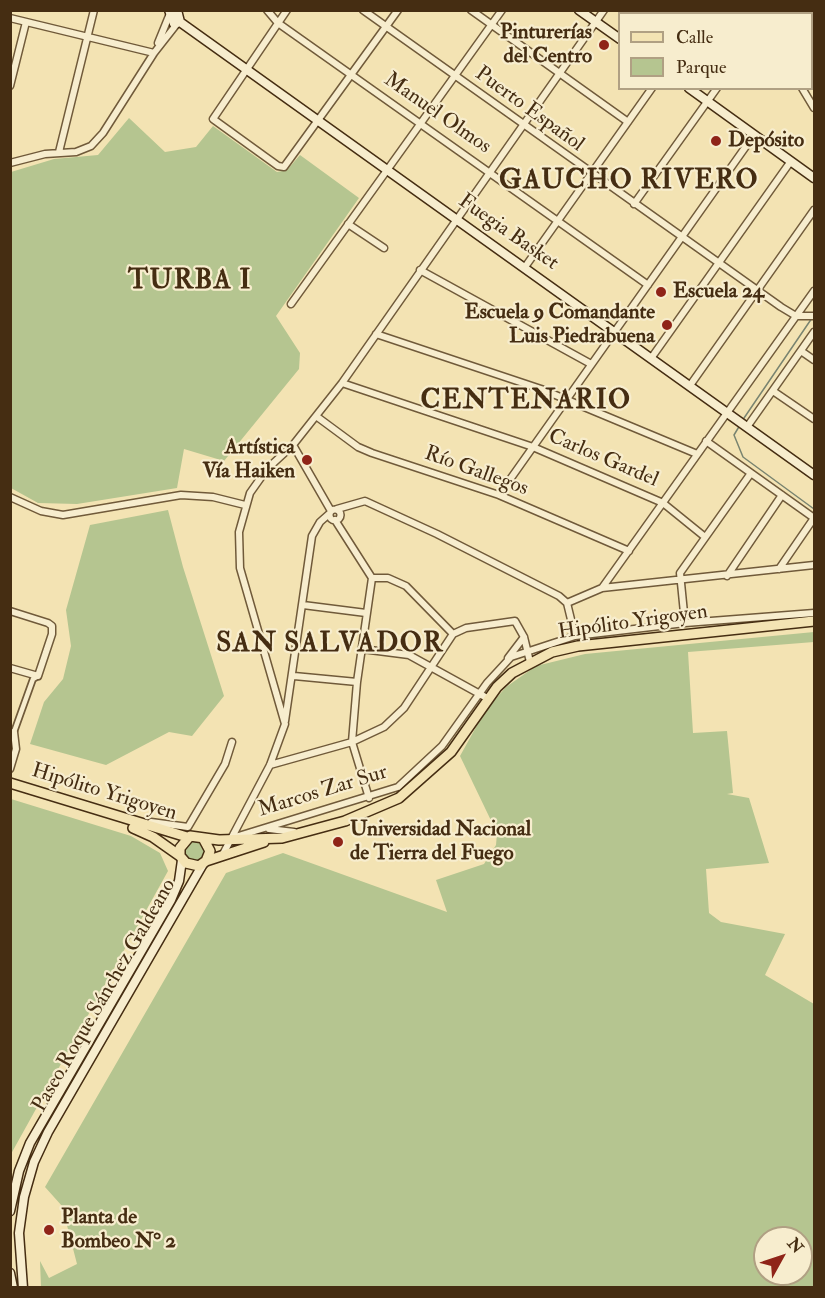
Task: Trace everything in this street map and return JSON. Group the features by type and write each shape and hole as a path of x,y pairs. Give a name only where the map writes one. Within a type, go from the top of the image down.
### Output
{"main road":[{"path":"579,10 618,38"},
{"name":"Fuegia Basket","path":"172,13 178,24 691,384 814,475"},
{"path":"692,90 814,178"},
{"name":"Hipólito Yrigoyen","path":"205,862 272,839 304,833 361,816 399,798 415,787 451,752 483,696 512,673 552,652 578,646 814,621"},
{"name":"Hipólito Yrigoyen","path":"10,783 142,825 188,834"},
{"name":"Hipólito Yrigoyen","path":"10,789 136,829 164,844 181,858"},
{"path":"188,834 203,838 210,851 205,862 190,866 181,858 181,843 188,834"},
{"name":"Hipólito Yrigoyen","path":"203,838 272,839"},
{"name":"Paseo Roque Sánchez Galdeano","path":"10,1211 19,1171 38,1128 171,900 179,881 181,858"},
{"name":"Paseo Roque Sánchez Galdeano","path":"23,1287 19,1233 30,1174 48,1132 205,862"},
{"path":"111,1002 120,1007"},
{"path":"19,1171 30,1174"},
{"path":"10,1273 13,1287"}],"street":[{"path":"59,152 94,10"},
{"name":"Manuel Olmos","path":"267,10 278,23 648,285"},
{"path":"287,10 213,116 213,119 278,166 284,167 289,164 398,10"},
{"name":"Puerto Español","path":"363,10 681,238 796,316"},
{"path":"471,10 628,122"},
{"path":"291,304 502,10"},
{"path":"285,724 240,568 239,532 245,505 257,480 293,445 342,383 604,10"},
{"path":"154,52 172,13"},
{"path":"10,18 154,52"},
{"path":"10,86 26,22"},
{"path":"10,163 59,152 85,150 96,141 154,52 178,24"},
{"path":"525,267 651,90"},
{"path":"634,204 716,90"},
{"path":"803,90 814,108"},
{"path":"499,495 754,135"},
{"path":"652,357 791,161"},
{"path":"691,384 814,210"},
{"path":"348,224 384,248"},
{"path":"420,270 591,364"},
{"path":"602,588 814,291"},
{"path":"796,316 814,316"},
{"path":"747,427 814,332"},
{"path":"376,333 566,399 697,454"},
{"path":"801,351 814,360"},
{"name":"Carlos Gardel","path":"342,383 533,447 663,503 705,537"},
{"path":"773,391 814,419"},
{"name":"Río Gallegos","path":"316,416 358,447 499,495 629,551"},
{"path":"706,441 814,518 778,570"},
{"path":"293,445 372,578 357,682 352,742 369,798"},
{"path":"685,623 680,580 682,568 751,473"},
{"path":"10,497 41,511 63,515 181,495 213,497 245,505"},
{"path":"728,576 783,495"},
{"path":"221,857 270,765 285,724 294,676 312,536 320,522 357,501 364,501 437,534 560,596 567,603 575,636"},
{"path":"567,603 602,588 814,565"},
{"path":"372,578 388,578 406,586 453,634"},
{"path":"303,604 366,613"},
{"path":"10,611 52,626 52,634 38,676 33,679 13,733 16,749 10,769"},
{"name":"Marcos Zar Sur","path":"229,839 245,832 264,829 369,798 398,787 428,761 451,735 483,696 506,660 527,651 575,636 685,623 814,613"},
{"path":"270,765 352,742 372,734 394,718 453,634 466,628 512,620 519,623 530,662"},
{"path":"506,660 524,638"},
{"path":"362,649 409,655 483,696"},
{"path":"10,668 38,676"},
{"path":"294,676 357,682"},
{"path":"188,834 232,750 232,742"},
{"name":"Marcos Zar Sur","path":"238,822 245,832"},
{"path":"264,829 304,833"}],"green space":[{"path":"129,118 165,152 196,147 213,126 277,172 287,170 300,155 359,198 276,316 300,353 299,369 224,461 184,449 177,488 77,504 38,503 11,488 11,172 54,159 98,155"},
{"path":"168,510 183,567 224,696 192,736 169,732 106,765 30,744 44,702 63,679 71,646 66,610 90,525"},
{"path":"814,632 814,642 688,652 693,733 727,731 733,793 727,794 749,798 769,863 706,869 709,913 721,922 785,934 765,975 814,1004 814,1287 41,1287 40,1261 49,1278 77,1264 62,1206 45,1187 226,873 283,853 447,912 436,880 484,864 496,845 497,833 460,756 485,711 506,687 536,666 585,654"},
{"path":"11,799 131,836 160,853 168,871 11,1154"},
{"path":"197,839 206,846 204,858 198,862 187,859 184,853 186,842"}],"waterway":[{"path":"742,421 812,318"},
{"path":"740,425 734,435 743,457 814,509"}],"place":[{"name":"Pinturerías del Centro","path":"604,45"},
{"name":"Depósito","path":"716,141"},
{"name":"Escuela 24","path":"661,292"},
{"name":"Escuela 9 Comandante Luis Piedrabuena","path":"667,325"},
{"name":"Artística Vía Haiken","path":"307,460"},
{"name":"Universidad Nacional de Tierra del Fuego","path":"338,842"},
{"name":"Planta de Bombeo N° 2","path":"49,1230"}],"district":[{"name":"GAUCHO RIVERO","path":"629,182"},
{"name":"TURBA I","path":"190,282"},
{"name":"CENTENARIO","path":"526,402"},
{"name":"SAN SALVADOR","path":"330,645"}]}
